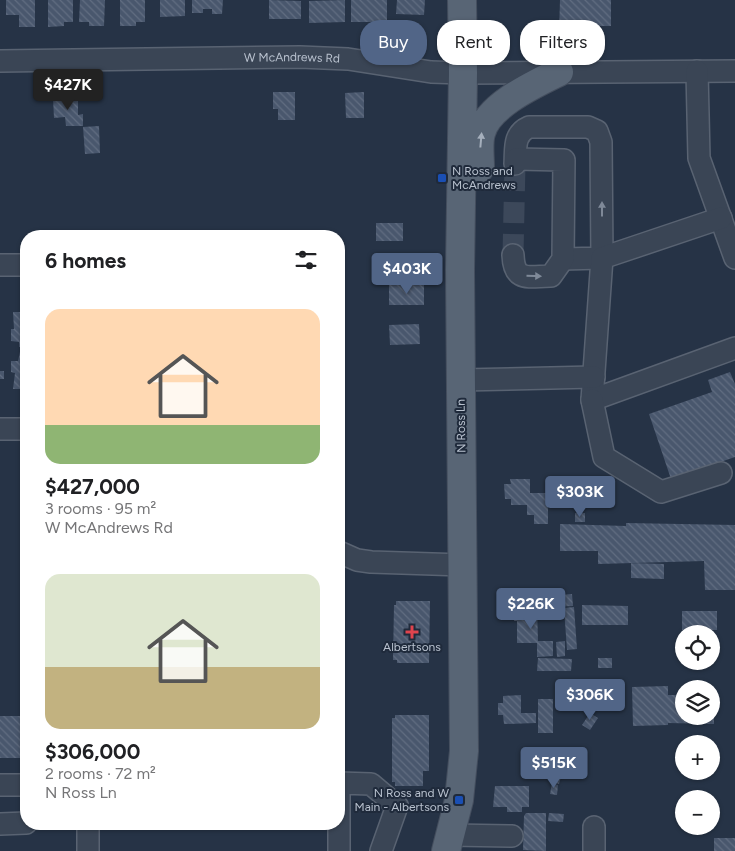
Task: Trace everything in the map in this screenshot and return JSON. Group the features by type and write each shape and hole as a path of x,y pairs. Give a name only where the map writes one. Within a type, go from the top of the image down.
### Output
{"main road":[{"name":"N Ross Ln","path":"449,843 459,800 464,752 460,270 464,73 462,0"},
{"path":"461,345 478,264 481,133 487,121 505,103 519,93 559,72"}],"street":[{"name":"W McAndrews Rd","path":"0,61 310,58 348,59 431,72 735,71"},
{"path":"697,71 699,158 735,258"},
{"path":"513,255 514,269 518,274 524,276 551,276 563,259 564,160 516,161 517,138 522,130 529,128 588,128 597,130 601,142 602,258 592,400 604,457 661,492 721,473"},
{"path":"563,259 602,258 720,218"},
{"path":"0,265 20,265"},
{"path":"592,400 735,348"},
{"path":"461,380 594,377"},
{"path":"0,429 20,429"},
{"path":"345,557 371,562 462,565"},
{"path":"345,783 371,784 397,806 381,851"},
{"path":"0,785 20,785"},
{"path":"0,824 20,823"},
{"path":"594,827 594,851"},
{"path":"88,830 88,851"},
{"path":"339,830 339,851"},
{"path":"449,843 512,836"}],"building":[{"path":"6,0 35,0 35,27 19,27 19,15 6,15"},
{"path":"48,0 73,0 73,22 64,22 64,26 48,27"},
{"path":"80,0 105,0 104,26 89,26 89,22 79,22"},
{"path":"120,0 145,0 145,22 136,22 136,26 120,26"},
{"path":"160,0 185,0 185,16 160,17"},
{"path":"192,0 223,0 222,14 212,14 212,9 203,9 203,13 192,13"},
{"path":"269,0 301,1 301,19 269,19"},
{"path":"345,0 345,22 309,23 309,1"},
{"path":"351,0 387,0 387,20 351,22"},
{"path":"397,0 425,0 424,15 396,14"},
{"path":"560,0 611,0 611,26 605,26 605,20 559,20"},
{"path":"273,92 295,92 295,120 278,120 278,109 273,109"},
{"path":"364,92 364,118 346,118 345,93"},
{"path":"53,98 78,98 78,115 83,114 83,126 66,126 65,117 54,118"},
{"path":"99,126 100,153 85,154 83,127"},
{"path":"376,223 403,223 403,241 376,241"},
{"path":"424,284 424,305 389,305 389,285"},
{"path":"13,312 20,312 20,347 19,342 11,341 11,329 14,329"},
{"path":"419,324 420,344 390,345 389,325"},
{"path":"20,352 20,389 13,389 15,373 11,372 11,361 18,361"},
{"path":"0,371 4,371 4,379 0,379"},
{"path":"730,372 735,384 735,457 671,479 649,414 712,392 708,380"},
{"path":"510,479 530,479 530,493 548,493 548,524 534,524 534,515 527,515 527,505 511,505 511,499 505,499 504,484 511,484"},
{"path":"575,513 585,513 585,522 575,522"},
{"path":"626,523 735,525 735,590 705,590 704,561 598,564 598,551 560,551 560,524 626,526"},
{"path":"631,563 664,564 664,579 631,578"},
{"path":"559,592 559,595 572,594 573,606 552,607 551,593"},
{"name":"Albertsons","path":"396,601 430,601 429,663 397,663 397,660 393,660 394,605 396,605"},
{"path":"582,605 628,606 628,625 582,625"},
{"path":"537,606 538,641 553,641 553,656 537,657 537,643 517,643 517,621 514,621 514,607"},
{"path":"574,607 577,649 567,650 564,608"},
{"path":"682,611 717,611 717,625 682,625"},
{"path":"565,641 565,656 557,657 556,642"},
{"path":"538,658 572,659 571,671 537,671"},
{"path":"598,658 612,658 612,668 598,668"},
{"path":"668,686 668,695 675,695 675,723 633,726 632,687"},
{"path":"521,695 521,713 536,713 536,723 504,724 503,715 498,715 498,703 503,703 503,696"},
{"path":"538,699 553,699 553,733 538,733"},
{"path":"590,713 598,718 590,730 582,725"},
{"path":"395,715 429,715 429,771 423,771 423,786 395,786 395,782 392,782 392,718 395,718"},
{"path":"0,716 20,716 20,758 0,758"},
{"path":"554,769 563,770 559,784 552,782"},
{"path":"552,783 558,785 557,795 550,794"},
{"path":"495,786 529,786 529,807 522,807 522,812 507,812 507,807 493,807"},
{"path":"526,813 546,813 546,851 523,850 524,816"},
{"path":"549,813 564,814 563,822 548,821"},
{"path":"714,838 735,838 735,851 714,851"}],"tunnel":[{"path":"513,255 515,164"}],"place":[{"name":"N Ross and McAndrews","path":"442,178"},
{"name":"Albertsons","path":"412,632"},
{"name":"N Ross and W Main - Albertsons","path":"459,800"}]}
